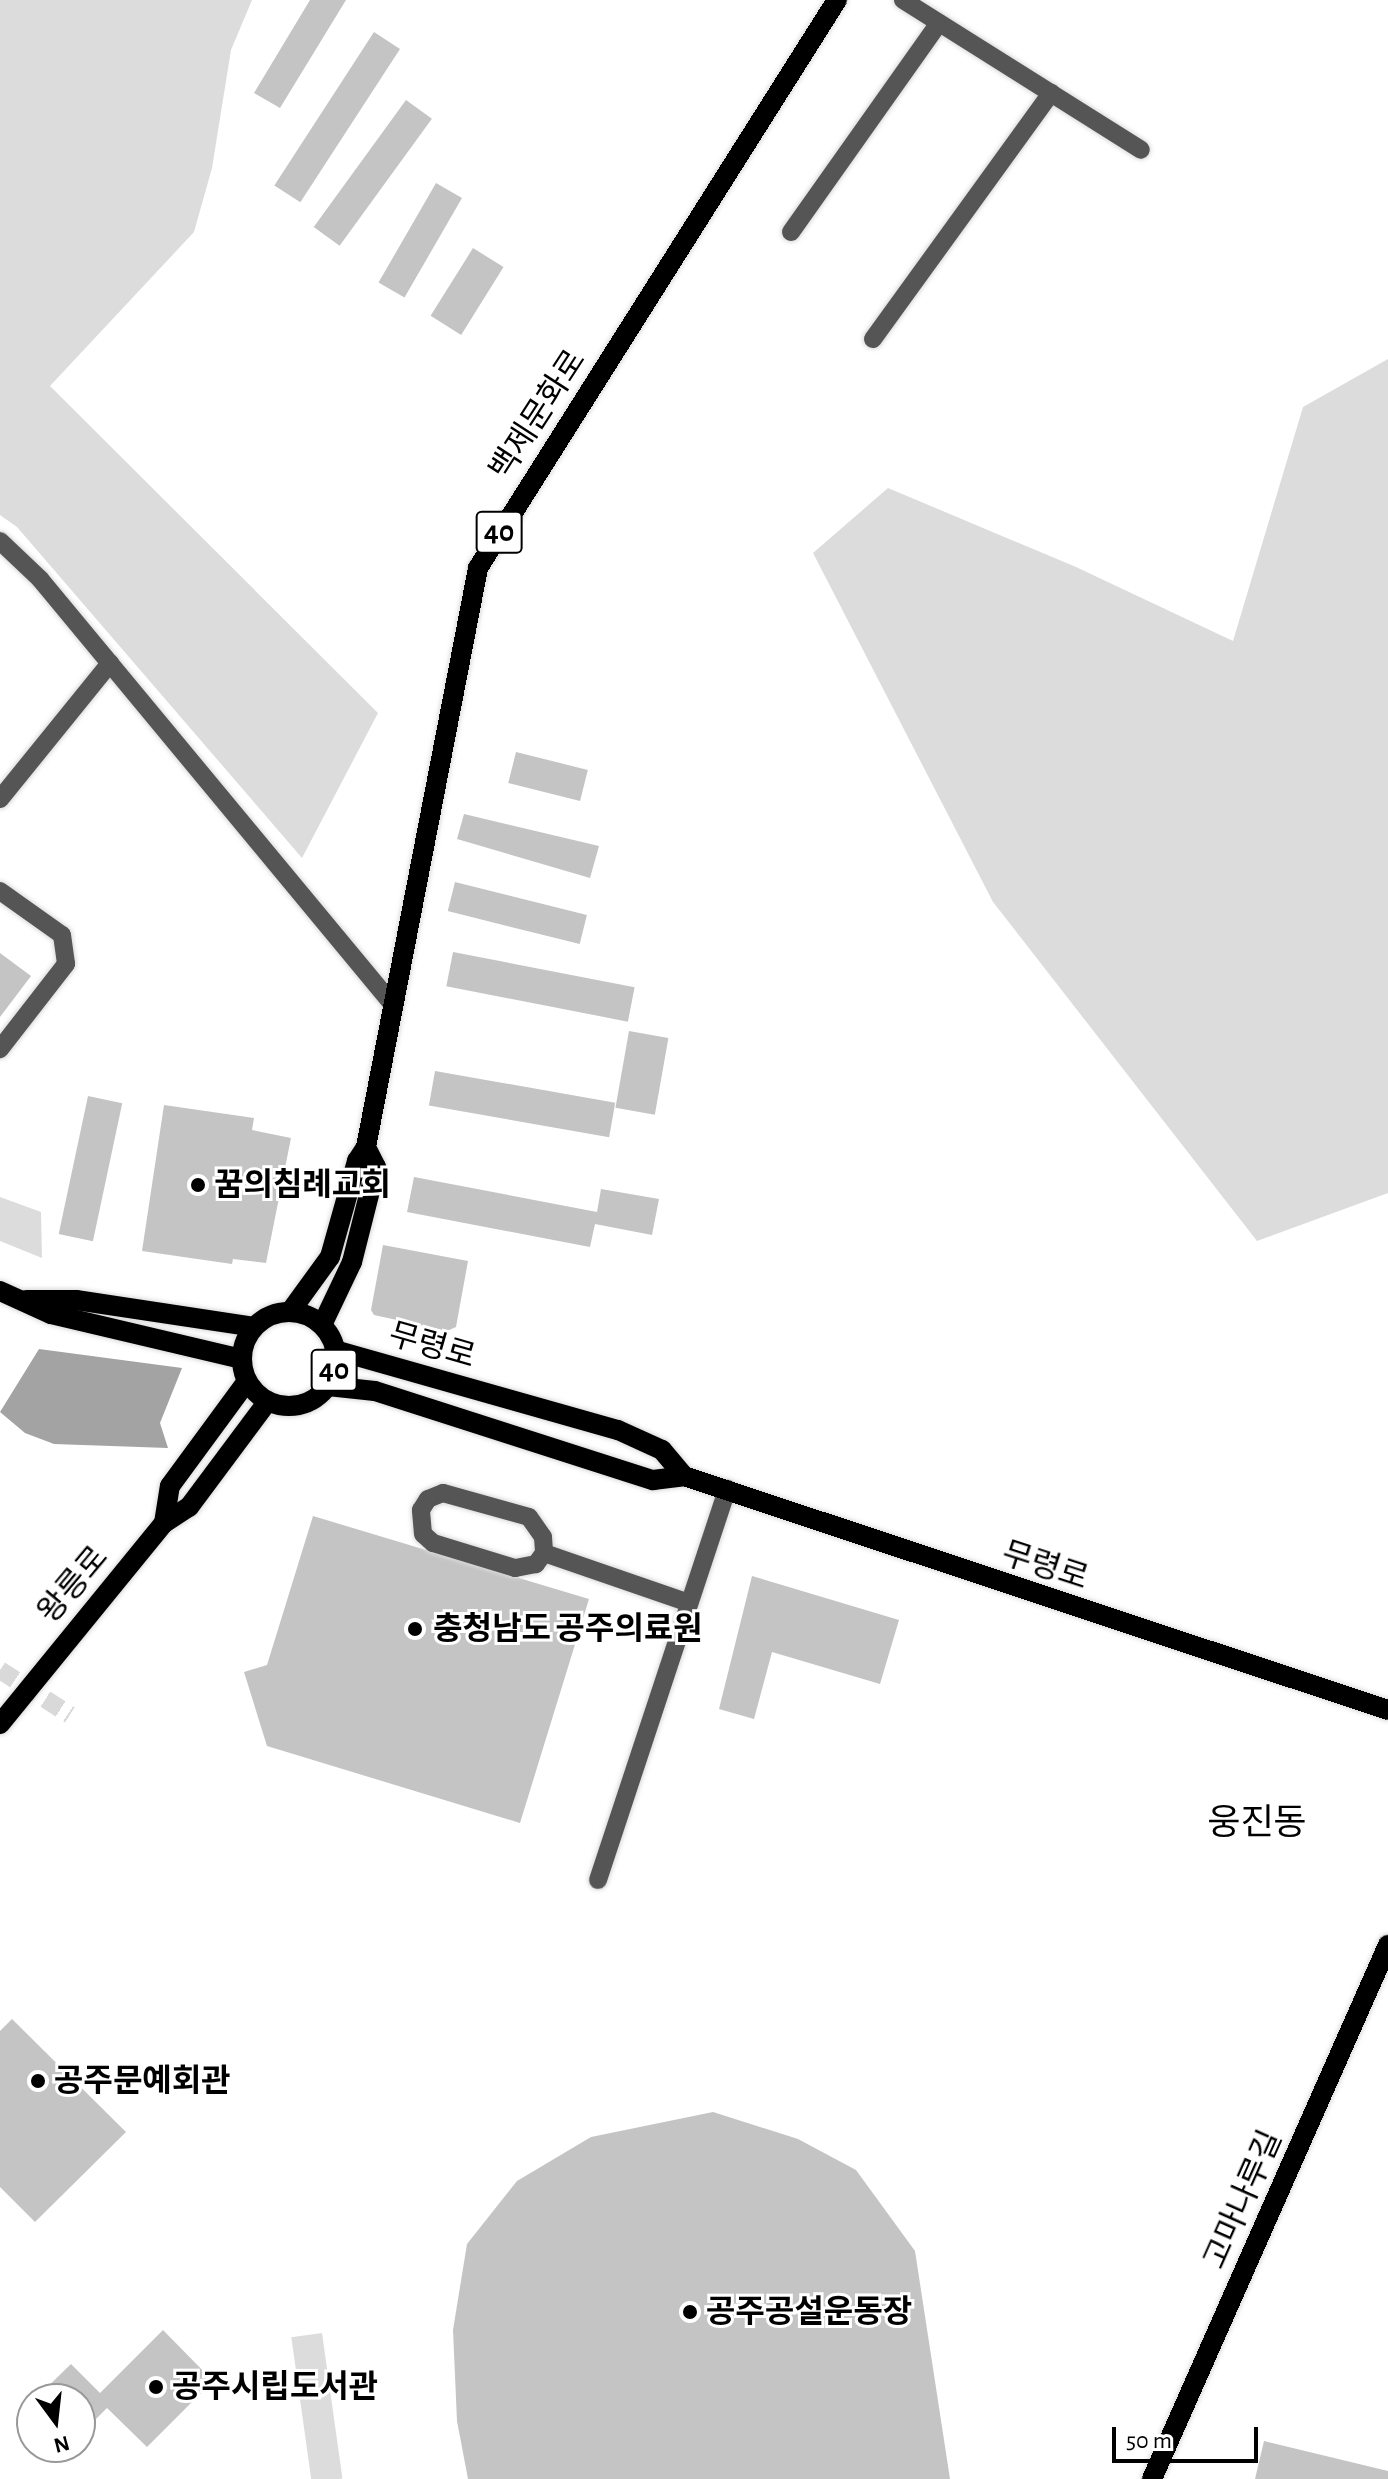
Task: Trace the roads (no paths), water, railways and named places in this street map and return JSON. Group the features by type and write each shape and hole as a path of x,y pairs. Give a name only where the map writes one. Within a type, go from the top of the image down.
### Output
{"main road":[{"name":"백제문화로","path":"290,1312 330,1257 357,1161 366,1147 478,568 837,0"},
{"name":"백제문화로","path":"322,1325 352,1262 376,1167 366,1147"},
{"path":"0,1291 26,1300 51,1314 242,1359"},
{"path":"26,1300 63,1299 254,1327 242,1359 247,1381"},
{"name":"40","path":"247,1381 268,1401 294,1406 328,1386 335,1350 322,1325 290,1312 254,1327"},
{"name":"무령로","path":"335,1350 618,1430 662,1450 684,1476"},
{"name":"왕릉로","path":"164,1523 170,1486 247,1381"},
{"name":"무령로","path":"328,1386 375,1391 653,1480 684,1476 727,1489 1388,1710"},
{"name":"왕릉로","path":"0,1724 164,1523 189,1507 268,1401"},
{"name":"고마나루길","path":"1152,2479 1388,1945"}],"street":[{"path":"903,0 1141,150"},
{"path":"791,232 939,23"},
{"path":"873,339 1051,93"},
{"path":"0,541 110,663 393,1005"},
{"path":"0,799 110,663"},
{"path":"0,891 62,935 66,964 0,1049"},
{"path":"598,1880 727,1489"},
{"path":"443,1493 529,1517 543,1537 544,1553 536,1564 515,1568 433,1543 423,1534 421,1510 428,1499 443,1493"},
{"path":"544,1553 689,1603"}],"tunnel":[{"path":"0,1670 70,1715"}],"place":[{"name":"꿈의침례교회","path":"198,1185"},
{"name":"충청남도 공주의료원","path":"415,1629"},
{"name":"공주문예회관","path":"38,2081"},
{"name":"공주공설운동장","path":"690,2312"},
{"name":"공주시립도서관","path":"156,2387"}],"district":[{"name":"웅진동","path":"1257,1824"}]}
